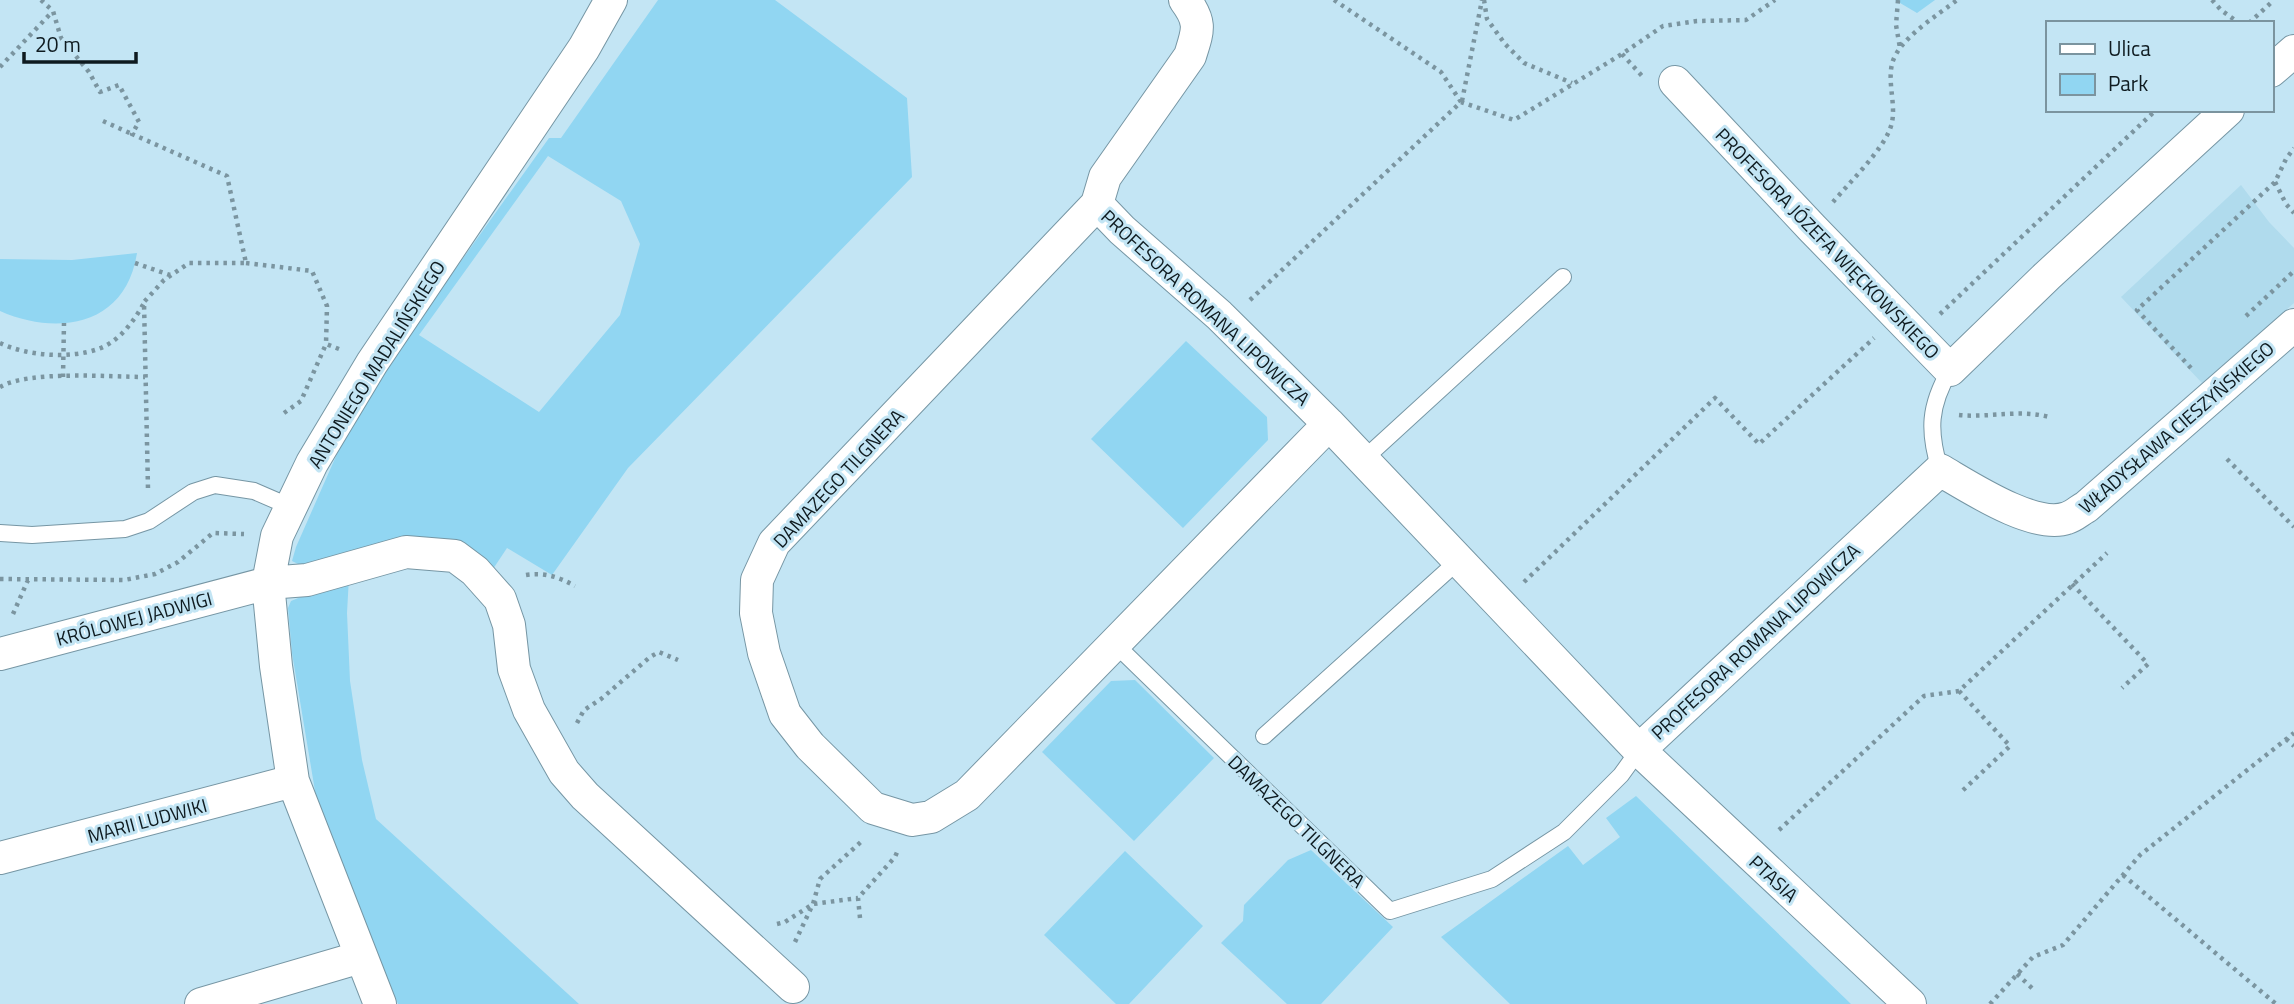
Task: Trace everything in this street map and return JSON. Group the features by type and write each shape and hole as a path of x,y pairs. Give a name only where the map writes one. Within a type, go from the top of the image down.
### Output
{"street":[{"name":"ANTONIEGO MADALIŃSKIEGO","path":"380,1004 293,781 276,666 268,583 276,536 312,463 372,363 584,48 611,0"},
{"name":"PROFESORA ROMANA LIPOWICZA","path":"1185,0 1195,14 1197,33 1190,56 1105,177 1097,204 1122,230 1219,315 1364,459 1639,750 1940,470"},
{"path":"2273,69 2294,51"},
{"name":"PROFESORA JÓZEFA WIĘCKOWSKIEGO","path":"1675,82 1950,370 2047,276 2226,112"},
{"name":"DAMAZEGO TILGNERA","path":"901,817 873,808 810,746 785,714 771,676 756,613 757,580 774,543 1097,204"},
{"name":"WŁADYSŁAWA CIESZYŃSKIEGO","path":"1940,470 2008,509 2041,519 2065,519 2086,507 2294,325"},
{"path":"901,817 931,817 967,795 1329,424"},
{"path":"268,583 307,580 406,552 455,556 474,571 500,599 509,625 514,669 529,709 564,772 585,796 783,978"},
{"name":"KRÓLOWEJ JADWIGI","path":"0,654 268,583"},
{"name":"PTASIA","path":"1639,750 1910,1004"},
{"name":"MARII LUDWIKI","path":"0,858 293,781"},
{"path":"201,1004 361,957"}],"lane":[{"path":"1364,459 1563,277"},
{"path":"1940,470 1933,448 1933,412 1938,391 1950,370"},
{"path":"0,533 32,535 125,529 149,521 193,492 215,485 254,491 291,507"},
{"path":"1264,736 1458,561"},
{"name":"DAMAZEGO TILGNERA","path":"1115,643 1390,911 1492,879 1523,859 1564,832 1621,775 1639,750"}],"path":[{"path":"41,0 53,12 61,38 89,72 100,92 119,85 139,122 132,134"},
{"path":"1334,0 1441,72 1461,102 1514,120 1573,83 1624,57 1663,26 1697,21 1746,20 1774,0"},
{"path":"1240,309 1461,102 1483,0"},
{"path":"1483,0 1487,19 1505,44 1524,63 1573,83"},
{"path":"1898,0 1896,25 1900,49"},
{"path":"1812,228 1891,127 1892,64 1900,49 1913,34 1957,0"},
{"path":"2212,0 2236,21"},
{"path":"2251,21 2274,0"},
{"path":"0,67 53,12"},
{"path":"1916,336 2154,112"},
{"path":"103,121 227,176 246,263"},
{"path":"2191,368 2137,310 2275,182 2294,148"},
{"path":"2275,182 2286,204 2294,213"},
{"path":"0,343 12,349 50,354 100,349 134,321 144,302 170,275 189,262 246,263 312,271 327,306 326,344 301,401 284,413"},
{"path":"135,263 170,275"},
{"path":"144,302 147,460"},
{"path":"63,377 64,323"},
{"path":"1516,590 1715,398 1759,444 1880,333"},
{"path":"326,344 337,348"},
{"path":"0,387 8,382 38,377 145,377"},
{"path":"1933,412 1980,417 2033,412 2049,417"},
{"path":"2227,459 2294,527"},
{"path":"0,579 124,580 155,574 178,562 214,533 276,536"},
{"path":"1779,830 1924,696 1959,691 2107,553"},
{"path":"488,586 513,577 538,573 562,579 575,586"},
{"path":"2072,584 2148,664 2122,688"},
{"path":"550,746 577,723 583,710 601,699 650,657 659,652 678,660"},
{"path":"1959,691 2010,746 1960,793"},
{"path":"1990,1004 2034,957 2063,945 2140,855 2294,733"},
{"path":"2286,739 2294,746"},
{"path":"732,932 747,924 771,925 785,922 813,904 858,898 895,856 901,817"},
{"path":"783,978 796,940 813,904 820,879 850,850 875,831 901,817"},
{"path":"2123,875 2276,1004"},
{"path":"858,898 860,918"},
{"path":"2017,974 2032,989"}],"shaded area":[{"path":"2241,185 2269,222 2294,248 2294,303 2202,383 2121,297"}],"green space":[{"path":"658,0 775,0 907,98 912,177 628,468 552,575 507,548 491,572 466,552 304,567 292,561 344,438 404,341 549,138 561,138","holes":["548,156 621,201 640,244 620,315 539,412 419,335"]},
{"path":"1895,0 1935,0 1917,13"},
{"path":"137,253 130,277 119,296 104,310 86,319 45,323 0,311 0,259 72,260"},
{"path":"1186,341 1267,417 1268,440 1183,528 1091,439"},
{"path":"349,577 347,613 350,681 362,760 376,819 579,1004 398,1004 316,797 292,653 288,608 291,601"},
{"path":"1135,680 1214,758 1134,841 1042,752 1111,681"},
{"path":"1636,796 1851,1004 1510,1004 1441,937 1568,846 1583,865 1620,837 1606,818"},
{"path":"1311,850 1393,927 1321,1004 1287,1004 1221,943 1243,921 1244,905 1288,860"},
{"path":"1125,851 1203,926 1129,1004 1116,1004 1044,935"}]}
